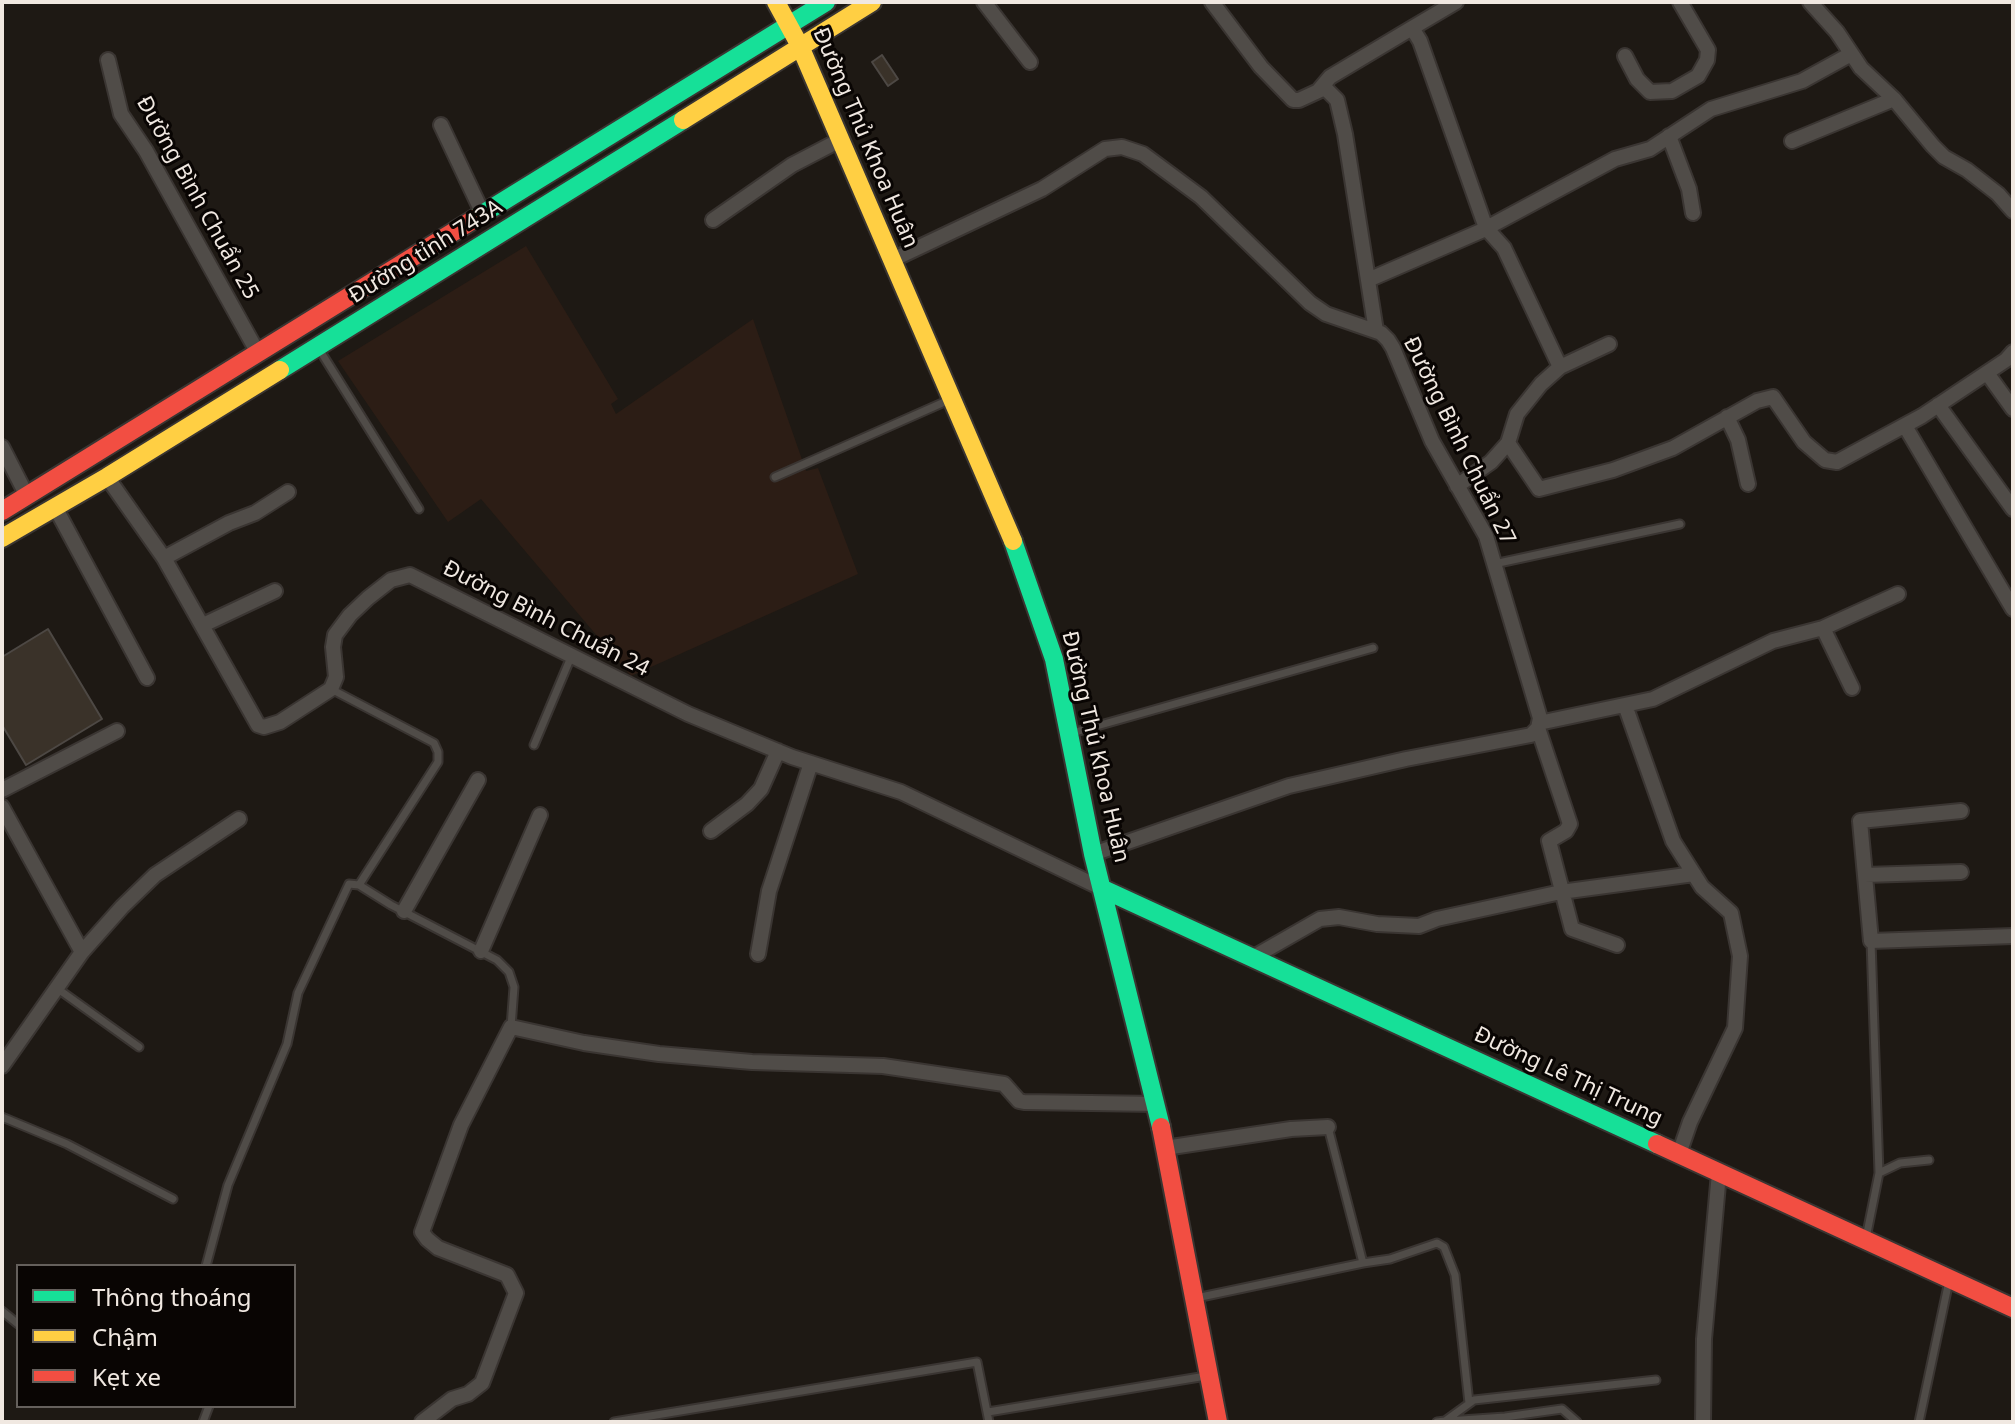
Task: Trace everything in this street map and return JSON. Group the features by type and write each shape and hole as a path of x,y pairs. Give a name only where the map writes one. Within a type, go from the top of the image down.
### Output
{"main road":[{"name":"Đường Thủ Khoa Huân","path":"776,2 800,46 1023,564 1054,659 1093,854 1157,1104 1218,1422"},
{"name":"Đường tỉnh 743A","path":"2,511 826,2"},
{"name":"Đường tỉnh 743A","path":"4,534 107,477 872,2"},
{"name":"Đường Lê Thị Trung","path":"1103,889 2013,1308"}],"street":[{"path":"984,2 1030,62"},
{"path":"1212,2 1261,67 1293,100 1319,90 1330,77 1456,2"},
{"path":"1625,56 1637,79 1650,92 1672,91 1698,76 1707,60 1708,50 1680,2"},
{"path":"1810,2 1837,32 1861,68 1894,99 1944,157 1998,194 2013,211"},
{"path":"1412,28 1420,41 1486,228 1504,248 1560,367"},
{"path":"1368,280 1486,228 1615,159 1650,149 1711,109 1802,81 1851,54"},
{"name":"Đường Bình Chuẩn 25","path":"108,60 121,114 146,151 258,353"},
{"path":"1319,90 1329,90 1340,109 1376,331"},
{"path":"1792,141 1894,99"},
{"path":"441,125 483,214"},
{"path":"1669,136 1689,189 1693,213"},
{"path":"713,220 792,165 840,140"},
{"name":"Đường Bình Chuẩn 27","path":"892,260 1042,189 1093,154 1122,147 1143,154 1201,197 1310,303 1326,314 1381,333 1393,348 1432,441 1486,536 1540,718 1538,726 1570,824 1566,831 1549,841 1561,892"},
{"path":"1457,486 1491,462 1508,443 1517,414 1541,384 1560,367 1609,344"},
{"path":"1508,443 1539,489 1613,470 1673,448 1757,401 1773,397 1804,442 1825,460 1837,462 1905,426 1987,373 2013,352"},
{"path":"1987,373 2013,409"},
{"path":"1938,405 2013,509"},
{"path":"1727,417 1738,440 1748,484"},
{"path":"1905,426 2013,609"},
{"path":"2,447 27,496"},
{"path":"107,477 164,558 258,725 264,727 280,722 331,689"},
{"path":"164,558 229,523 255,513 288,492"},
{"path":"55,507 147,678"},
{"name":"Đường Bình Chuẩn 24","path":"331,689 336,677 335,635 368,598 391,580 410,575 688,714 778,751 901,792 1103,889"},
{"path":"203,625 275,591"},
{"path":"1093,854 1289,786 1406,759 1518,740 1531,735 1538,726 1653,699 1773,641 1823,628 1898,594"},
{"path":"1823,628 1852,688"},
{"path":"1625,705 1673,841 1702,887 1731,913 1740,956 1735,1028 1690,1122 1679,1154"},
{"path":"2,790 117,731"},
{"path":"711,831 747,804 761,789 778,751"},
{"path":"758,954 769,891 811,763"},
{"path":"404,911 478,780"},
{"path":"1961,811 1860,821 1871,941 2013,936"},
{"path":"4,814 82,952"},
{"path":"481,951 540,815"},
{"path":"2,1066 82,952 122,907 155,875 239,819"},
{"path":"1865,875 1961,872"},
{"path":"1252,958 1320,919 1339,917 1377,924 1419,926 1437,919 1561,892 1694,874"},
{"path":"1561,892 1572,929 1617,945"},
{"path":"422,1422 452,1399 468,1394 482,1383 516,1293 507,1275 438,1248 422,1232 461,1125 511,1027 584,1043 659,1054 752,1062 883,1066 974,1079 1004,1084 1019,1101 1024,1102 1157,1104"},
{"path":"1165,1148 1291,1129 1328,1127"},
{"path":"1703,1422 1704,1339 1719,1173"}],"lane":[{"path":"318,347 419,509"},
{"path":"775,477 952,398"},
{"path":"1494,564 1680,524"},
{"path":"1069,734 1373,648"},
{"path":"534,745 571,657"},
{"path":"331,689 434,743 438,752 438,762 359,885"},
{"path":"207,1264 228,1185 287,1044 298,993 349,884 359,885 497,960 509,972 514,987 511,1027"},
{"path":"1865,1240 1879,1173 1871,941"},
{"path":"58,989 139,1047"},
{"path":"2,1117 67,1144 173,1199"},
{"path":"1328,1127 1363,1263"},
{"path":"1879,1173 1900,1163 1929,1160"},
{"path":"1194,1298 1390,1259 1437,1243 1444,1247 1455,1275 1469,1403"},
{"path":"1919,1422 1949,1279"},
{"path":"614,1422 977,1362 989,1422"},
{"path":"988,1412 1208,1376"},
{"path":"1441,1421 1474,1400 1656,1380"},
{"path":"1441,1421 1562,1409 1577,1422"}],"shaded area":[{"path":"526,246 618,399 611,404 616,414 753,319 806,471 818,468 858,574 631,676 481,499 448,522 338,361"}],"building":[{"path":"882,55 898,79 888,86 872,62"},
{"path":"48,629 102,719 26,765 2,725 2,657"}],"traffic: fast":[{"path":"476,218 826,2"},
{"path":"280,370 683,120"},
{"path":"1013,541 1054,659 1093,854 1161,1127"},
{"path":"1103,889 1657,1144"}],"traffic: slow":[{"path":"776,2 800,46 1013,541"},
{"path":"683,120 872,2"},
{"path":"2,538 280,370"}],"traffic: jam":[{"path":"2,511 476,218"},
{"path":"1161,1127 1218,1422"},
{"path":"1657,1144 2013,1308"}]}
